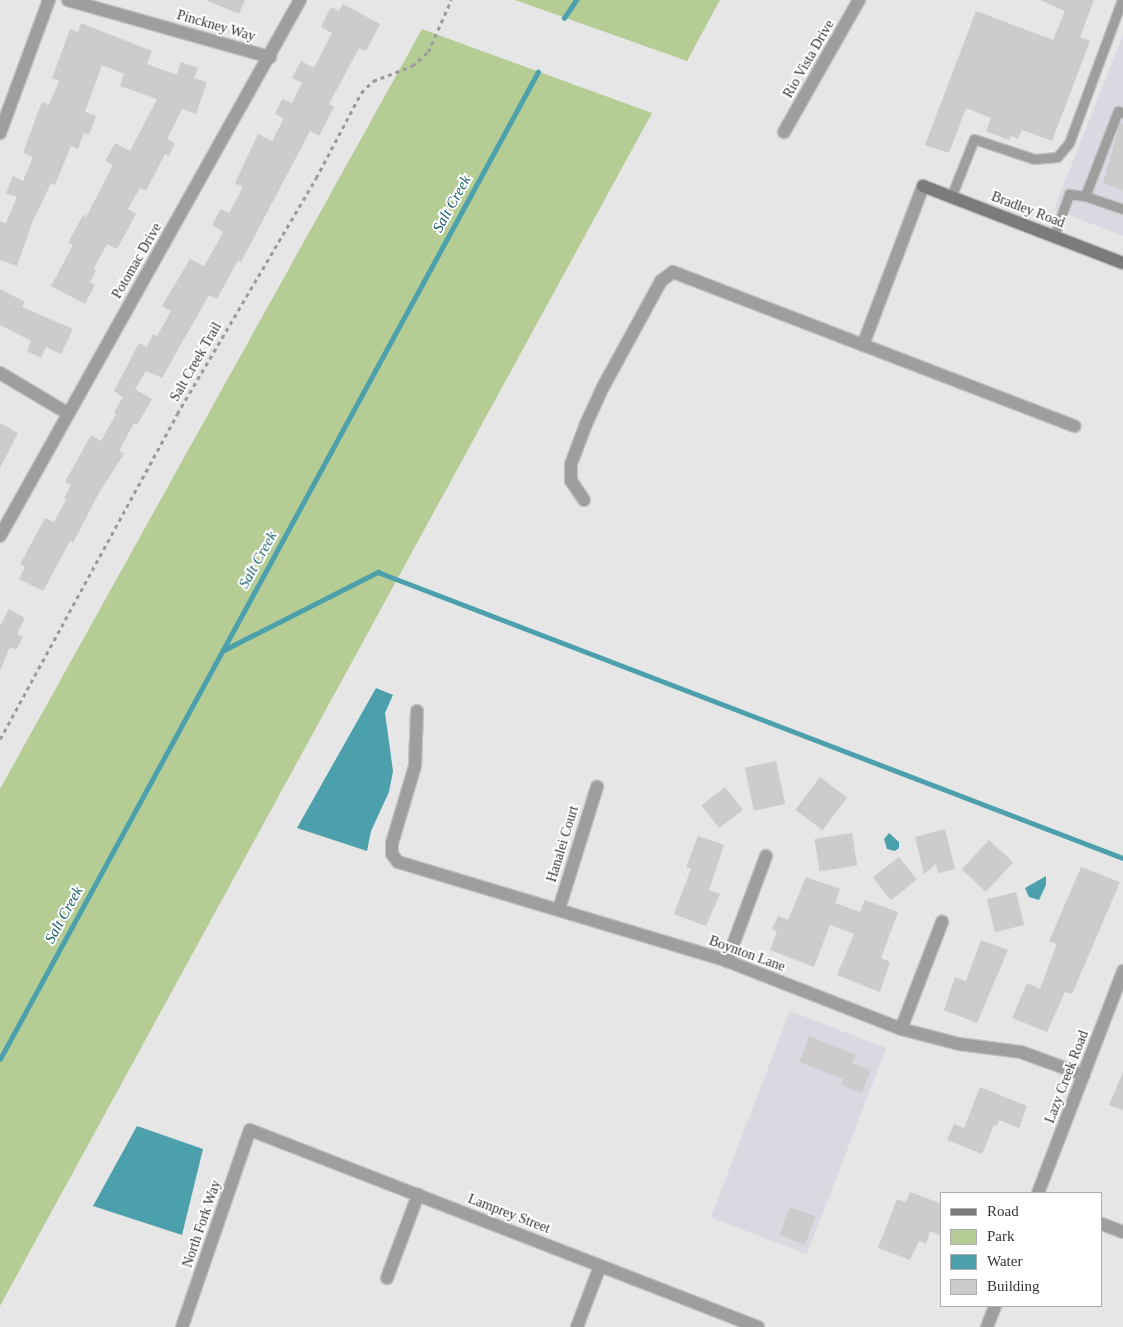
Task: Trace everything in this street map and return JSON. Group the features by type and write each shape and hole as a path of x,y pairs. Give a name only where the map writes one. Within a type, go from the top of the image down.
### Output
{"street":[{"path":"0,133 49,0"},
{"name":"Pinckney Way","path":"68,0 270,57"},
{"name":"Potomac Drive","path":"0,536 67,413 270,57 300,0"},
{"name":"Rio Vista Drive","path":"784,132 859,0"},
{"name":"Bradley Road","path":"863,345 923,186 1123,263"},
{"path":"584,500 571,482 571,464 586,424 603,387 662,281 673,272 1074,426"},
{"path":"0,373 67,413"},
{"name":"Boynton Lane","path":"417,711 415,766 392,843 392,854 398,862 727,961 901,1029 959,1044 1021,1052 1084,1075"},
{"name":"Hanalei Court","path":"559,909 597,787"},
{"path":"727,961 766,856"},
{"path":"901,1029 942,922"},
{"name":"Lazy Creek Road","path":"1038,1192 1123,971"},
{"name":"Lamprey Street","path":"250,1130 758,1327"},
{"name":"North Fork Way","path":"182,1327 250,1130"},
{"path":"387,1278 418,1195"},
{"path":"1103,1224 1123,1232"},
{"path":"577,1327 600,1266"},
{"path":"987,1327 995,1307"}],"lane":[{"path":"952,197 974,139 1034,159 1057,157 1069,143 1122,0"},
{"path":"1085,196 1118,111 1123,113"},
{"path":"1054,236 1069,194 1085,196 1123,209"}],"path":[{"name":"Salt Creek Trail","path":"0,739 177,414 316,178 362,93 373,81 412,66 428,52 451,0"}],"shaded area":[{"path":"1123,35 1123,236 1054,209"},
{"path":"790,1011 886,1048 807,1254 711,1217"}],"green space":[{"path":"515,0 720,0 687,61"},
{"path":"422,29 652,113 0,1306 0,789"}],"water":[{"path":"376,688 393,695 385,713 393,771 389,792 371,831 367,851 297,828"},
{"path":"889,833 899,842 899,848 895,851 887,849 884,839"},
{"path":"1046,876 1046,885 1039,900 1029,897 1025,888"},
{"path":"137,1126 203,1149 182,1235 93,1206"}],"building":[{"path":"206,0 245,0 239,14"},
{"path":"1040,0 1094,0 1080,37 1090,41 1052,141 1022,130 1018,139 1011,136 1009,140 986,131 991,118 966,108 949,153 925,145 976,11 1053,40 1065,11"},
{"path":"343,4 380,24 366,51 359,48 329,104 334,107 319,136 310,131 241,262 238,260 217,299 209,295 162,378 146,371 135,389 152,399 137,425 134,423 119,451 124,454 100,491 73,543 70,541 43,591 19,579 25,567 20,564 45,518 54,522 66,500 64,498 71,485 65,482 91,435 101,441 116,414 114,412 123,397 114,391 139,343 147,347 153,334 157,336 171,311 162,306 190,259 204,266 223,232 212,225 221,209 229,213 243,187 235,183 258,134 272,141 284,118 275,114 282,99 292,103 302,83 292,78 301,61 314,68 332,33 321,27 331,7 339,11"},
{"path":"81,23 152,51 147,64 177,75 181,62 198,68 194,78 207,82 196,114 182,109 167,139 175,143 169,156 165,154 146,191 140,188 128,209 136,214 117,249 107,244 94,268 96,270 90,282 95,285 85,304 51,286 73,245 68,243 83,215 86,217 113,165 105,161 115,143 130,151 157,99 120,86 124,74 102,65 85,112 96,116 89,135 84,133 78,149 71,146 55,185 51,183 32,223 17,266 0,260 0,221 6,223 17,197 6,193 13,176 23,181 33,157 23,153 35,120 42,102 49,105 59,81 52,78 70,29 78,32"},
{"path":"1120,123 1123,124 1123,190 1103,183"},
{"path":"0,289 25,302 22,307 73,329 61,354 46,347 41,358 27,351 31,341 0,325"},
{"path":"0,423 18,433 0,468"},
{"path":"9,609 25,618 17,634 23,637 16,650 10,647 0,671 0,626"},
{"path":"776,761 785,804 754,811 745,768"},
{"path":"820,777 847,797 822,830 795,810"},
{"path":"725,787 743,810 719,828 701,805"},
{"path":"945,829 955,869 938,873 936,864 924,874 915,837"},
{"path":"852,833 857,866 820,872 814,839"},
{"path":"698,836 724,845 709,890 720,894 706,926 674,914 691,869 686,867"},
{"path":"989,840 1013,863 986,892 962,869"},
{"path":"899,857 917,880 891,900 873,877"},
{"path":"1081,867 1120,882 1072,994 1065,992 1047,1032 1012,1018 1027,983 1040,989 1057,944 1049,941"},
{"path":"806,877 840,889 835,903 860,912 865,900 898,912 881,958 890,962 880,992 837,975 854,934 830,925 814,967 770,950 777,931 772,929 778,916 788,920"},
{"path":"1016,892 1024,925 995,932 987,899"},
{"path":"981,940 1008,950 977,1023 944,1010 955,977 966,981"},
{"path":"809,1036 856,1055 852,1063 871,1070 862,1093 841,1085 843,1079 799,1062"},
{"path":"1123,1072 1123,1110 1109,1105"},
{"path":"980,1087 1027,1106 1019,1128 999,1120 997,1126 994,1125 982,1154 947,1140 954,1124 964,1128"},
{"path":"910,1192 940,1203 940,1235 930,1231 926,1244 919,1241 910,1260 878,1248 897,1199 906,1202"},
{"path":"790,1207 815,1216 805,1244 780,1235"}],"waterway":[{"name":"Salt Creek","path":"564,18 576,0"},
{"name":"Salt Creek","path":"0,1059 538,72"},
{"path":"224,650 378,572 1123,858"}]}
